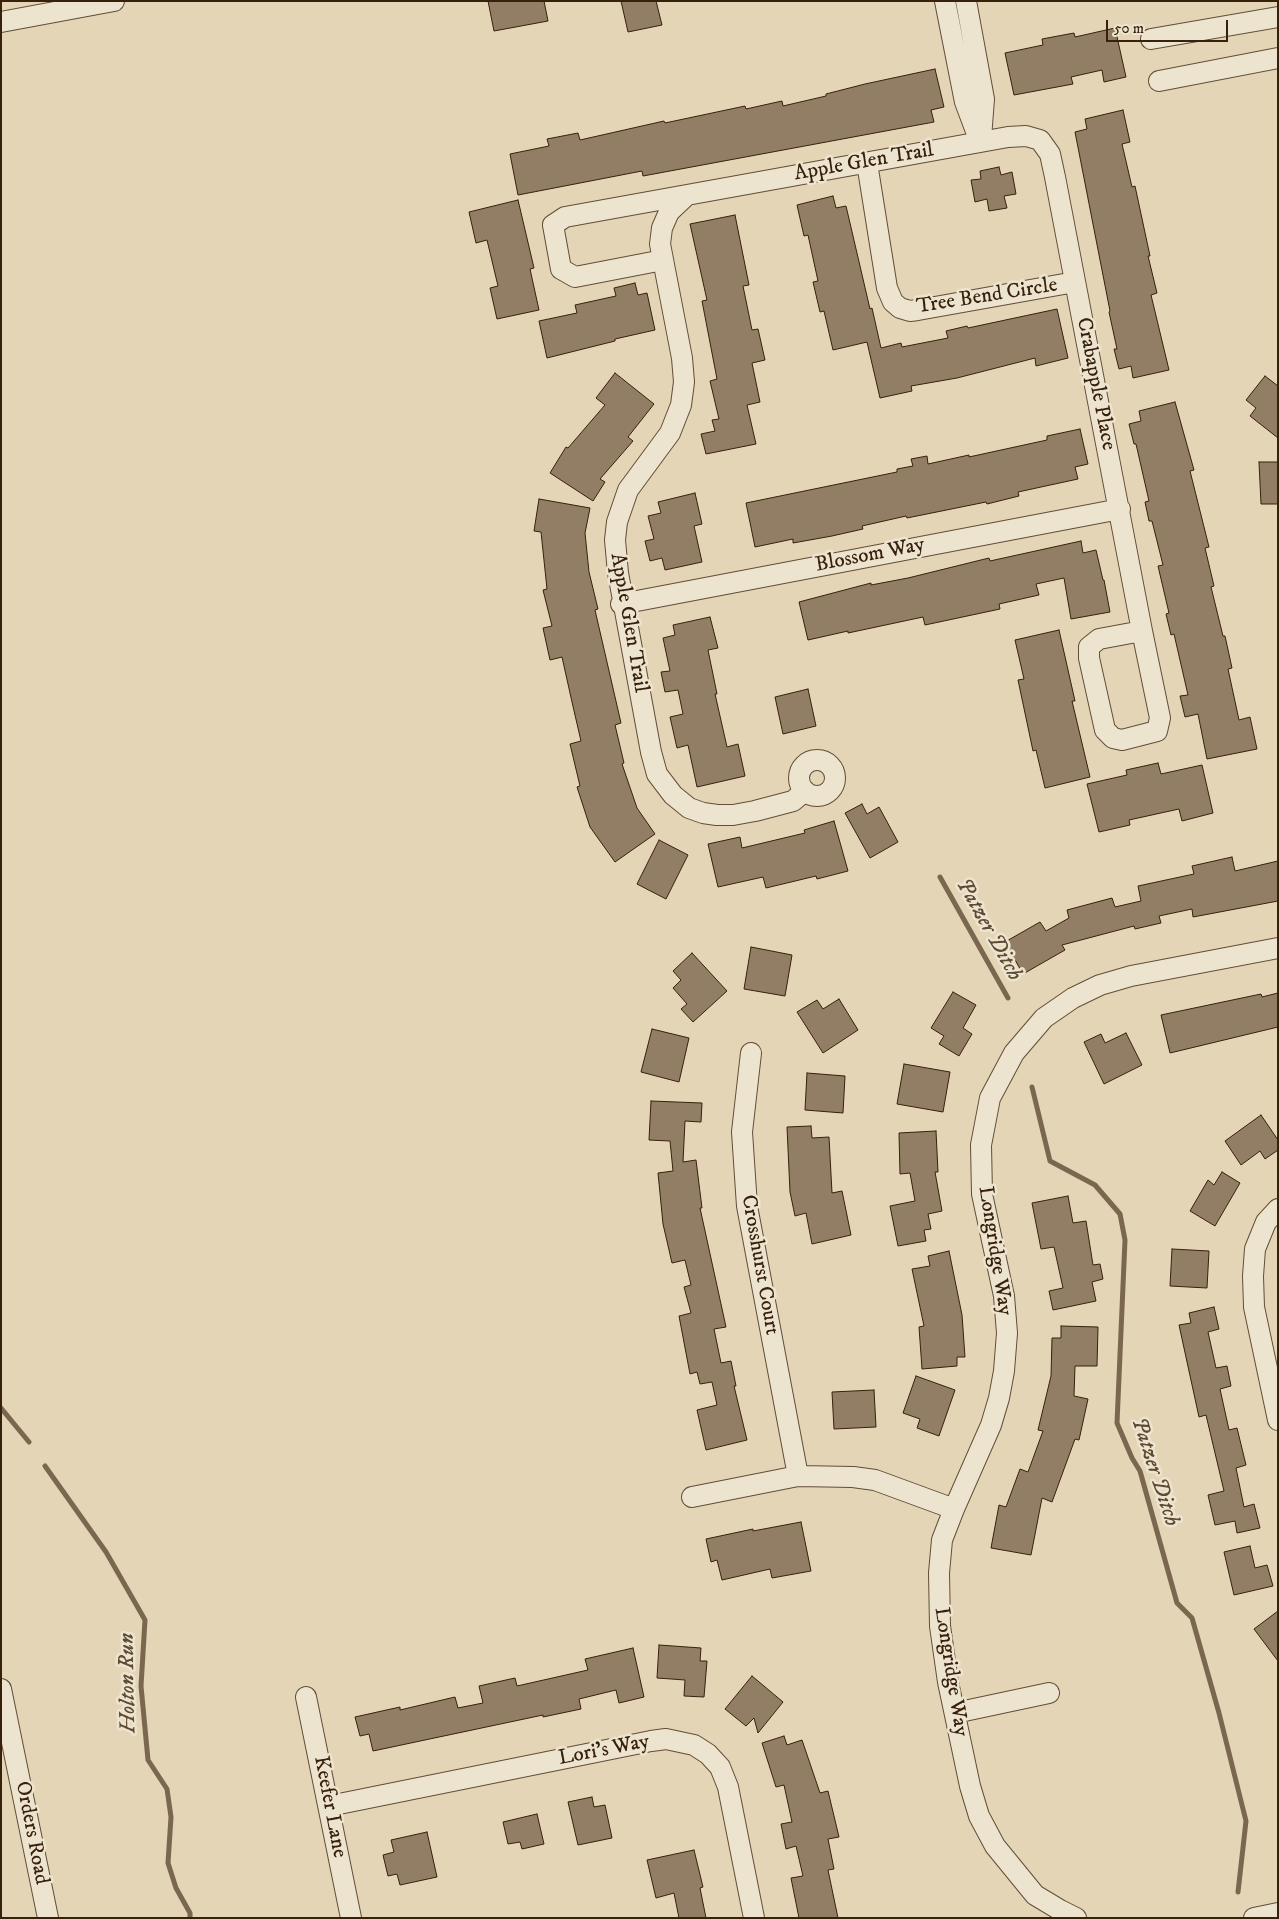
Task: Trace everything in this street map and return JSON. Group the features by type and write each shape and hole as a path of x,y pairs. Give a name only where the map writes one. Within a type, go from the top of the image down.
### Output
{"street":[{"path":"1,22 114,1"},
{"path":"945,1 964,102 980,142"},
{"path":"966,1 984,99 980,142"},
{"path":"1152,39 1278,17"},
{"path":"1159,81 1278,58"},
{"name":"Apple Glen Trail","path":"663,260 575,277 561,269 553,225 565,217 980,142 1026,136 1040,140"},
{"name":"Crabapple Place","path":"1040,140 1050,154 1160,718 1157,731 1122,740 1113,738 1104,730 1089,658 1089,647 1099,640 1142,631"},
{"name":"Tree Bend Circle","path":"867,163 887,288 893,302 900,308 910,311 918,310 1075,282"},
{"name":"Apple Glen Trail","path":"687,195 669,212 662,228 660,244 682,358 684,382 681,405 670,433 628,490 617,522 615,553 622,604 657,774 673,795 689,808 702,813 733,815 793,801 805,791"},
{"name":"Blossom Way","path":"622,604 1120,509"},
{"name":"Longridge Way","path":"1076,1918 1036,1895 995,1846 979,1816 970,1786 955,1713 940,1626 938,1601 942,1540 991,1425 1004,1371 1007,1333 1004,1296 982,1194 981,1145 990,1098 1014,1053 1044,1018 1073,998 1100,986 1131,976 1278,948"},
{"name":"Crosshurst Court","path":"751,1053 742,1132 747,1206 798,1476"},
{"path":"1278,1208 1266,1222 1255,1249 1253,1276 1254,1307 1278,1420"},
{"path":"692,1498 798,1476 853,1477 875,1480 954,1509"},
{"name":"Orders Road","path":"1,1689 48,1918"},
{"path":"955,1713 1049,1693"},
{"name":"Keefer Lane","path":"306,1696 351,1918"},
{"name":"Lori's Way","path":"328,1806 651,1741 666,1739 694,1744 708,1754 720,1767 728,1787 754,1918"},
{"path":"1254,1918 1278,1913"}],"building":[{"path":"488,1 544,1 548,21 494,31"},
{"path":"621,1 656,1 662,25 628,32"},
{"path":"1115,28 1126,77 1104,82 1102,70 1071,77 1073,84 1014,95 1005,53 1043,45 1042,39 1074,33 1075,37"},
{"path":"935,69 944,107 931,110 934,122 643,176 642,171 518,195 510,154 549,146 547,139 578,133 580,140 664,121 665,123 745,106 746,109 782,101 783,106 865,84"},
{"path":"1123,110 1130,142 1122,144 1132,187 1135,186 1150,256 1148,256 1157,293 1151,295 1169,370 1133,378 1131,366 1119,369 1114,349 1117,349 1075,132 1087,129 1085,119"},
{"path":"999,167 1001,175 1012,172 1016,194 1004,196 1007,208 989,211 987,199 975,202 971,180 981,179 980,171"},
{"path":"833,196 836,208 846,206 881,348 901,343 902,347 948,338 946,331 1057,309 1068,358 1036,366 1035,358 957,378 911,386 912,391 880,398 867,342 833,350 824,311 820,312 813,282 818,281 808,235 804,236 797,205"},
{"path":"518,200 534,268 530,269 539,310 497,319 490,288 498,286 487,240 476,243 469,212"},
{"path":"735,215 749,285 743,286 752,330 758,329 765,360 752,363 760,402 747,405 756,444 706,454 701,434 715,431 712,420 719,419 710,381 717,379 702,301 707,300 690,224"},
{"path":"635,283 638,295 647,293 655,330 547,358 539,321 577,313 575,305 616,296 614,288"},
{"path":"615,373 654,404 628,437 633,441 600,479 605,482 593,501 550,473 566,447 568,448 605,405 596,398"},
{"path":"1265,376 1278,386 1278,438 1250,416 1256,408 1246,400"},
{"path":"1175,402 1194,470 1190,471 1209,547 1205,548 1214,586 1211,587 1232,668 1228,669 1239,720 1250,717 1257,749 1207,759 1198,714 1185,717 1180,696 1188,695 1174,634 1171,635 1166,614 1169,613 1158,566 1163,565 1152,521 1149,521 1145,502 1149,501 1136,444 1134,444 1129,424 1141,421 1139,411"},
{"path":"1080,429 1088,464 1075,467 1078,479 1018,492 1019,496 987,504 986,502 907,518 906,516 862,526 863,529 832,536 793,543 793,539 755,547 746,503 897,472 897,469 913,466 911,459 927,456 928,464 969,455 969,457 1047,440 1047,436"},
{"path":"1259,462 1278,462 1278,504 1261,504"},
{"path":"695,493 702,524 694,526 702,562 665,570 662,558 650,561 645,541 654,539 648,516 661,513 658,502"},
{"path":"539,499 590,508 585,533 589,572 598,609 595,610 621,723 615,725 624,763 622,764 637,808 655,834 615,862 590,827 577,787 580,786 570,744 581,741 562,657 550,660 543,628 552,626 543,590 547,589 541,532 534,531"},
{"path":"1081,541 1083,553 1096,550 1110,612 1071,619 1064,578 1036,584 1039,595 999,604 1000,609 925,625 923,617 808,640 799,602 871,583 871,585 908,578 989,558 990,561"},
{"path":"710,617 718,648 708,650 717,694 715,694 727,747 738,744 745,776 697,787 688,745 677,748 670,717 683,714 678,690 665,692 661,672 670,671 663,638 675,635 673,625"},
{"path":"1059,630 1075,701 1072,701 1090,777 1045,788 1036,750 1033,751 1018,680 1024,679 1015,640"},
{"path":"808,689 816,726 783,734 775,697"},
{"path":"1158,763 1161,774 1202,765 1213,813 1182,821 1179,809 1129,820 1130,825 1099,832 1087,784 1127,775 1126,770"},
{"path":"862,804 867,814 879,807 898,842 870,858 845,813"},
{"path":"834,821 848,871 817,879 816,876 766,888 763,877 718,887 708,844 740,837 742,848 805,833 804,830"},
{"path":"659,840 688,855 666,899 637,884"},
{"path":"1232,857 1235,871 1278,861 1278,901 1193,917 1192,909 1159,916 1161,923 1135,929 1134,926 1062,945 1065,950 1023,974 1005,942 1040,922 1046,931 1069,918 1067,910 1112,898 1115,907 1141,901 1138,886 1194,874 1192,866"},
{"path":"751,947 792,955 785,996 744,989"},
{"path":"692,953 727,991 693,1022 681,1009 687,1004 673,988 681,980 673,971"},
{"path":"953,992 976,1005 963,1028 972,1034 959,1056 939,1044 944,1036 931,1028"},
{"path":"1278,993 1278,1027 1170,1053 1161,1015 1261,994 1262,997"},
{"path":"839,999 858,1030 823,1053 797,1012 817,1000 823,1009"},
{"path":"652,1029 689,1038 679,1082 641,1072"},
{"path":"1126,1033 1142,1065 1104,1084 1084,1042 1101,1034 1105,1043"},
{"path":"904,1064 950,1072 943,1112 897,1104"},
{"path":"807,1073 845,1076 843,1113 805,1110"},
{"path":"651,1101 702,1103 701,1122 685,1121 683,1162 696,1160 702,1208 700,1208 726,1327 714,1329 721,1363 731,1361 736,1386 734,1386 747,1440 706,1450 697,1410 717,1405 712,1382 700,1384 697,1372 690,1374 679,1316 691,1313 684,1287 691,1285 685,1260 672,1263 663,1224 658,1173 673,1171 670,1141 649,1140"},
{"path":"1261,1115 1278,1140 1278,1150 1265,1159 1260,1151 1241,1165 1225,1141"},
{"path":"811,1126 812,1138 829,1137 832,1193 842,1191 851,1235 812,1244 806,1213 795,1216 790,1192 787,1127"},
{"path":"936,1131 938,1172 935,1172 942,1211 928,1214 931,1229 924,1230 926,1241 898,1246 890,1206 915,1201 910,1173 900,1174 899,1133"},
{"path":"1222,1172 1240,1183 1215,1226 1190,1211 1208,1180 1214,1185"},
{"path":"1068,1196 1073,1223 1086,1221 1093,1265 1100,1264 1103,1279 1092,1282 1096,1301 1053,1310 1049,1291 1063,1288 1054,1247 1041,1249 1032,1203"},
{"path":"1172,1249 1209,1251 1207,1288 1170,1286"},
{"path":"949,1251 962,1315 965,1357 957,1357 957,1366 922,1369 919,1327 924,1326 912,1269 930,1266 928,1256"},
{"path":"1214,1307 1219,1329 1208,1332 1216,1368 1227,1366 1231,1386 1220,1389 1229,1430 1237,1428 1246,1465 1236,1468 1244,1507 1254,1504 1260,1528 1237,1533 1235,1521 1215,1525 1208,1495 1224,1491 1206,1415 1199,1417 1179,1325 1191,1323 1189,1313"},
{"path":"1061,1326 1098,1327 1097,1366 1075,1366 1074,1396 1088,1399 1079,1440 1075,1439 1052,1502 1042,1498 1031,1555 991,1548 999,1505 1006,1507 1020,1469 1028,1472 1043,1431 1038,1430 1051,1376 1052,1338 1061,1338"},
{"path":"916,1376 955,1390 939,1436 917,1428 920,1419 903,1413"},
{"path":"874,1390 876,1427 834,1429 832,1392"},
{"path":"801,1522 811,1571 772,1578 770,1569 722,1580 717,1560 711,1562 706,1539 753,1529 753,1531"},
{"path":"1250,1546 1255,1568 1267,1565 1273,1586 1234,1595 1224,1552"},
{"path":"1278,1611 1278,1661 1254,1629"},
{"path":"659,1645 701,1648 700,1661 707,1661 704,1697 684,1696 685,1680 657,1678"},
{"path":"633,1648 644,1697 619,1703 616,1690 579,1699 581,1709 543,1717 543,1715 373,1751 369,1734 360,1736 355,1717 400,1707 400,1710 455,1697 458,1708 483,1703 479,1686 515,1678 517,1686 588,1670 585,1659"},
{"path":"752,1676 783,1702 758,1733 754,1718 746,1726 725,1709"},
{"path":"784,1736 787,1745 802,1740 820,1793 828,1791 839,1837 828,1839 834,1869 828,1870 838,1918 799,1918 791,1878 803,1876 796,1846 786,1849 781,1824 792,1822 784,1785 776,1787 762,1743"},
{"path":"592,1797 594,1807 605,1805 612,1838 578,1845 568,1802"},
{"path":"537,1814 544,1844 522,1849 520,1842 508,1844 503,1822"},
{"path":"427,1832 437,1877 400,1885 397,1874 388,1876 383,1855 394,1852 391,1840"},
{"path":"694,1850 703,1887 700,1888 706,1918 679,1918 674,1893 656,1898 647,1860"}],"waterway":[{"name":"Patzer Ditch","path":"940,877 1008,998"},
{"name":"Patzer Ditch","path":"1032,1087 1050,1161 1095,1185 1120,1214 1125,1240 1117,1423 1132,1458 1140,1471 1177,1603 1192,1618 1219,1713 1246,1821 1238,1892"},
{"name":"Holton Run","path":"1,1408 29,1442"},
{"name":"Holton Run","path":"45,1466 106,1552 145,1620 141,1686 148,1760 167,1789 171,1817 168,1863 176,1888 190,1913 190,1918"}]}
